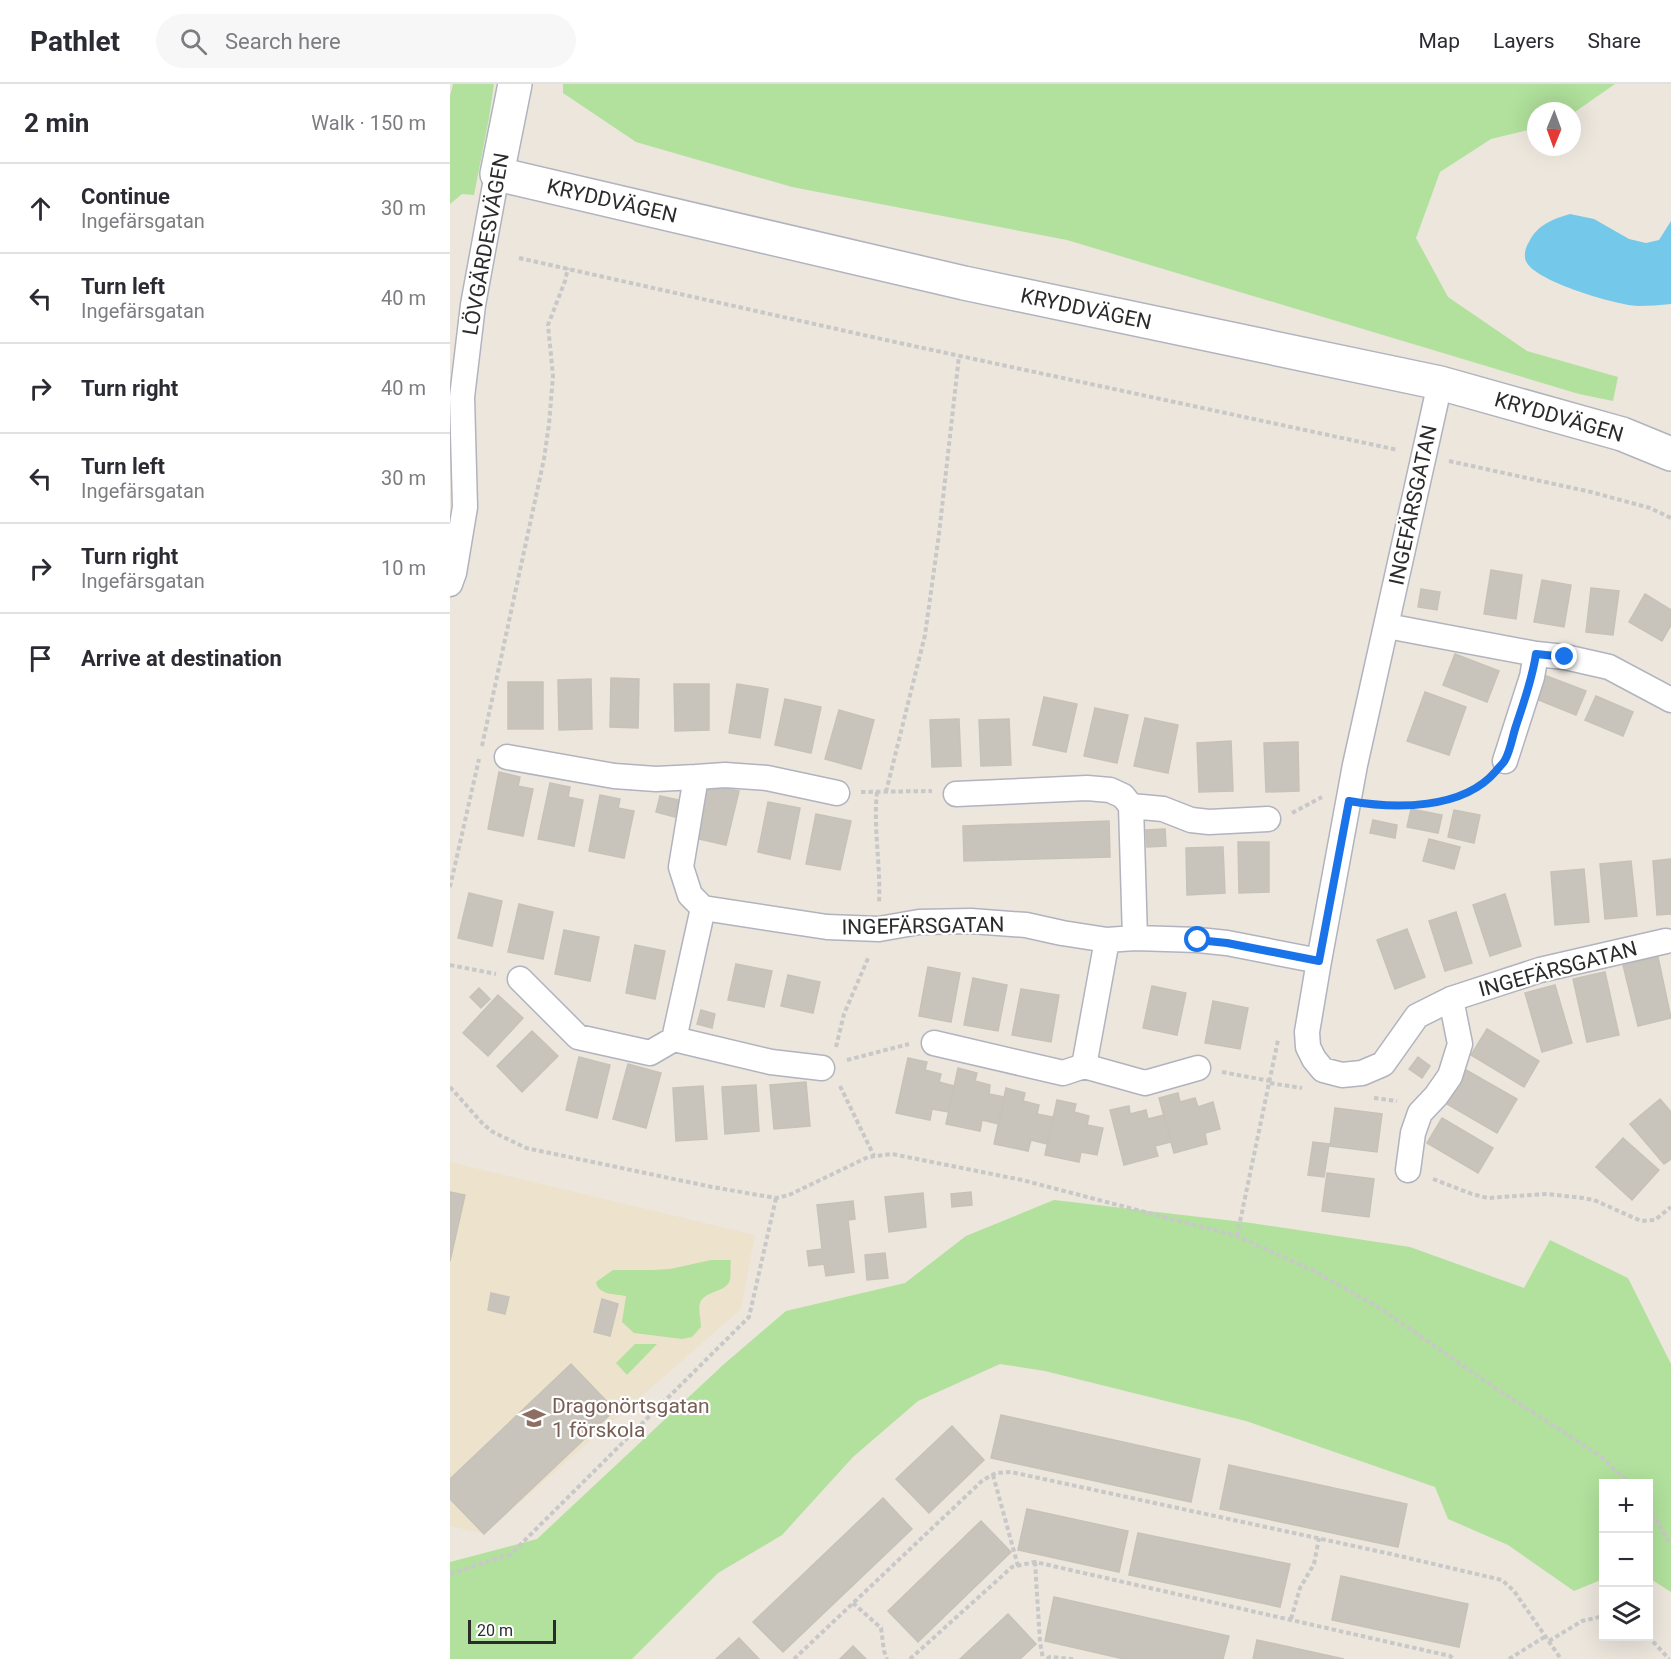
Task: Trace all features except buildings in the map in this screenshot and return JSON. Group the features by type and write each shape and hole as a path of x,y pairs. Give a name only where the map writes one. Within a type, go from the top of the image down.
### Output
{"street":[{"name":"LÖVGÄRDESVÄGEN","path":"450,584 454,573 465,507 462,398 473,305 515,84"},
{"name":"KRYDDVÄGEN","path":"497,174 964,284 1440,383 1622,434 1671,454"},
{"name":"INGEFÄRSGATAN","path":"1440,383 1355,765 1307,1032 1308,1047 1323,1070 1342,1075 1362,1072 1383,1064 1416,1016 1451,999 1540,970 1666,941"},
{"path":"1387,626 1536,654 1565,657 1609,667 1671,700"},
{"path":"1504,761 1532,677 1536,654"},
{"path":"507,757 614,776 656,779 725,775 767,778 837,793"},
{"path":"674,1039 703,908 690,895 681,867 696,777"},
{"path":"956,794 1087,788 1110,790 1123,796 1131,806 1135,938"},
{"path":"1131,806 1163,809 1191,820 1209,822 1268,819"},
{"name":"INGEFÄRSGATAN","path":"703,908 827,927 876,929 919,922 971,921 1026,925 1107,940 1135,938 1227,943 1319,961"},
{"path":"1084,1066 1107,940"},
{"path":"520,979 578,1037 650,1053 674,1039 771,1062 827,1066"},
{"name":"INGEFÄRSGATAN","path":"1408,1170 1413,1133 1420,1113 1450,1076 1460,1044 1451,999"},
{"path":"934,1042 1063,1073 1084,1066 1145,1083 1198,1068"}],"path":[{"path":"519,258 959,356 1591,492 1650,508 1671,518"},
{"path":"450,887 544,459 553,376 548,325 568,268"},
{"path":"886,792 925,635 959,356"},
{"path":"1268,819 1295,812 1322,797 1374,805 1404,806 1445,800 1472,790 1490,777 1504,761"},
{"path":"837,793 936,791 956,794"},
{"path":"874,1156 827,1066 844,1014 875,942 880,882 875,811 877,792"},
{"path":"450,965 520,979"},
{"path":"1237,1236 1279,1035"},
{"path":"827,1066 889,1048 918,1042 934,1042"},
{"path":"1198,1068 1270,1081"},
{"path":"450,1087 454,1095 483,1125 526,1148 711,1187 776,1198 789,1195 852,1164 874,1156 892,1154 1022,1180 1237,1236 1316,1272 1378,1307 1488,1383 1599,1455 1625,1479"},
{"path":"1408,1170 1472,1194 1498,1198 1546,1194 1594,1200 1641,1221 1655,1220 1671,1207"},
{"path":"450,1574 512,1554 749,1317 776,1198"},
{"path":"794,1659 983,1480 993,1475 1011,1472 1502,1580 1514,1591 1561,1659"},
{"path":"993,1475 1018,1566"},
{"path":"1653,1514 1671,1545"},
{"path":"1292,1619 1300,1588 1314,1564 1319,1538"},
{"path":"1035,1562 1040,1642 1045,1659 1050,1657 1073,1659"},
{"path":"910,1659 1012,1567 1035,1562 1292,1619 1450,1656 1454,1659"},
{"path":"853,1603 881,1628 887,1659"},
{"path":"1550,1641 1582,1621 1599,1617"},
{"path":"1509,1659 1546,1636"},
{"path":"1653,1641 1669,1659"}],"shaded area":[{"name":"Dragonörtsgatan 1 förskola","path":"450,1162 755,1235 741,1309 484,1534 450,1526"}],"green space":[{"path":"453,84 494,84 474,195 462,194 450,204 450,96"},
{"path":"563,84 1615,84 1581,108 1581,102 1527,102 1527,130 1491,139 1440,172 1416,238 1448,297 1527,351 1618,377 1613,401 1579,394 1067,240 792,187 636,142 563,93"},
{"path":"1054,1200 1251,1223 1410,1247 1524,1288 1550,1240 1628,1278 1671,1364 1671,1592 1653,1581 1653,1479 1599,1479 1599,1581 1574,1591 1508,1545 1448,1519 1435,1487 1246,1421 1045,1371 1000,1364 918,1401 853,1457 782,1535 718,1573 632,1659 450,1659 450,1562 537,1539 723,1365 786,1311 905,1283 966,1236"},
{"path":"711,1260 731,1260 730,1280 724,1287 703,1299 699,1306 701,1327 692,1337 682,1339 634,1333 622,1322 626,1296 603,1292 596,1282 613,1270 670,1269"},
{"path":"635,1344 657,1344 627,1375 616,1363"}],"water":[{"path":"1570,214 1594,219 1629,239 1646,243 1659,240 1671,221 1671,304 1638,306 1613,302 1561,285 1534,270 1527,263 1525,255 1526,247 1532,236 1546,223"}],"place":[{"name":"Dragonörtsgatan 1 förskola","path":"534,1418"}],"route":[{"path":"1198,940 1227,943 1319,961 1349,801 1404,806 1445,800 1472,790 1490,777 1504,761 1532,677 1536,654 1565,657"}]}
